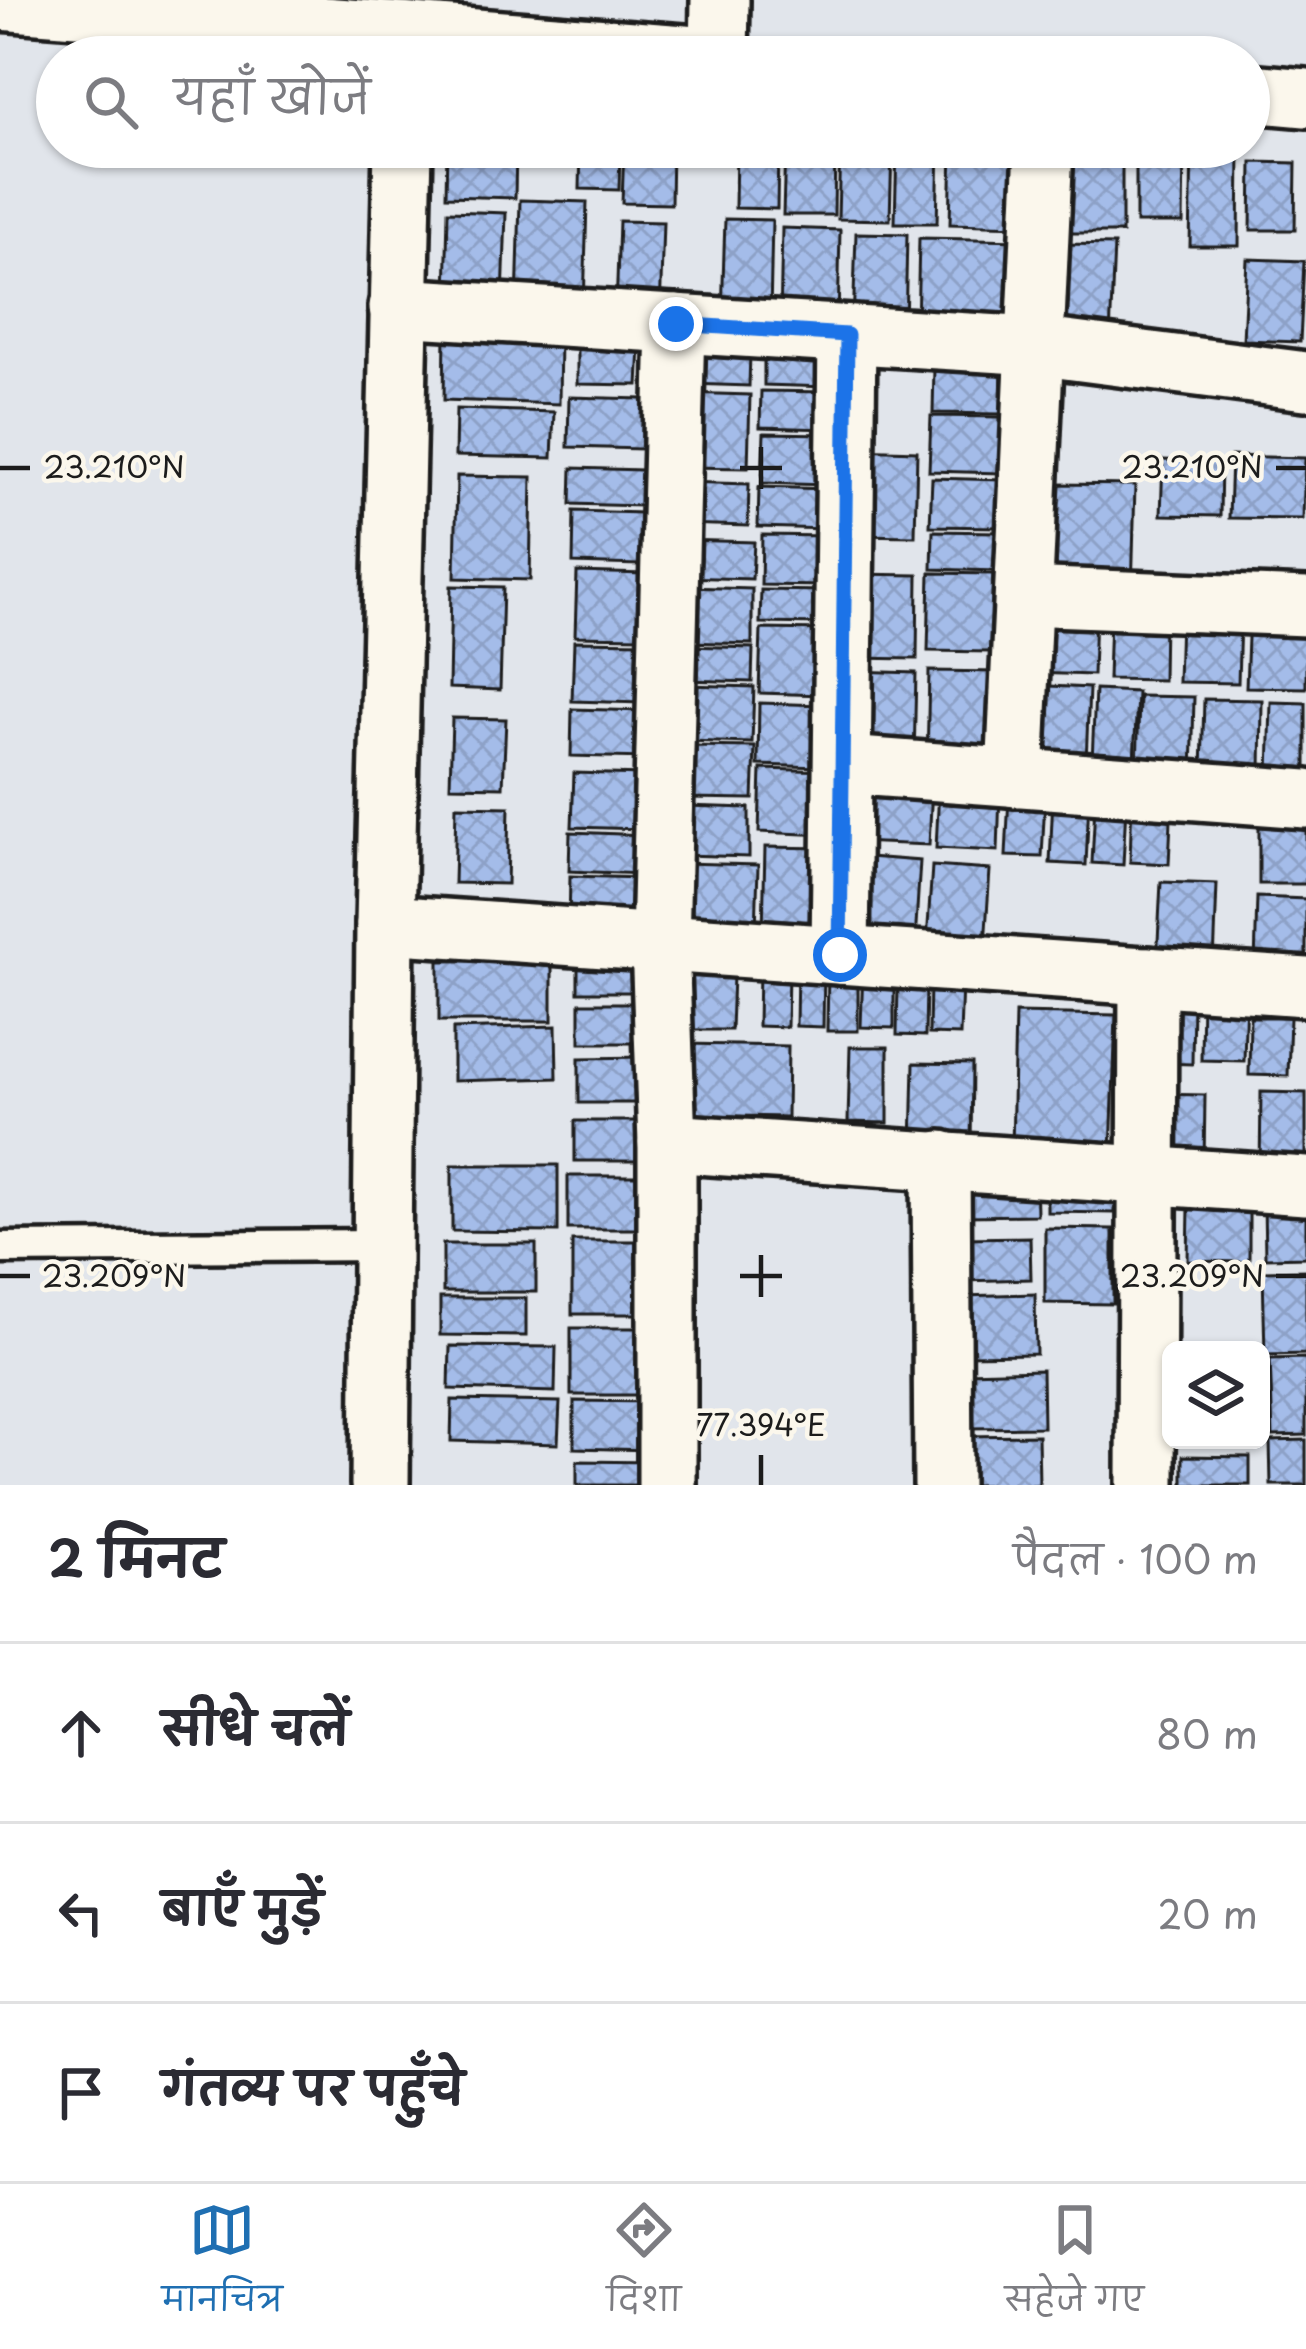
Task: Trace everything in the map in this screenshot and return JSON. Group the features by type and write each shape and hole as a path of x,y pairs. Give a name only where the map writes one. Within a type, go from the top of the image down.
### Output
{"street":[{"path":"720,0 721,36"},
{"path":"0,1 331,36"},
{"path":"1270,95 1306,98"},
{"path":"380,1485 385,925 402,168"},
{"path":"1016,778 1043,168"},
{"path":"398,307 1035,346 1306,381"},
{"path":"667,1485 667,1143 660,943 676,324"},
{"path":"840,955 847,335"},
{"path":"1024,596 1306,607"},
{"path":"844,765 1306,799"},
{"path":"385,925 1306,987"},
{"path":"1146,1485 1148,976"},
{"path":"667,1143 1306,1186"},
{"path":"941,1160 943,1485"}],"lane":[{"path":"0,1247 383,1246"}],"building":[{"path":"1296,163 1295,230 1251,230 1252,168"},
{"path":"447,168 516,168 515,198 446,196"},
{"path":"580,168 620,168 619,190 580,189"},
{"path":"623,168 672,168 671,204 622,203"},
{"path":"736,168 778,168 777,209 735,208"},
{"path":"784,168 835,168 834,215 783,215"},
{"path":"839,168 891,168 890,220 838,219"},
{"path":"896,168 938,168 937,223 895,223"},
{"path":"951,168 1023,168 1022,226 950,224"},
{"path":"1063,168 1122,168 1122,233 1062,233"},
{"path":"1136,168 1184,168 1183,223 1136,223"},
{"path":"1192,168 1240,168 1239,246 1190,246"},
{"path":"520,200 587,202 584,307 517,306"},
{"path":"448,211 506,213 503,300 446,299"},
{"path":"725,219 772,220 770,316 722,316"},
{"path":"619,221 663,222 660,315 616,313"},
{"path":"782,228 840,230 838,324 780,324"},
{"path":"856,233 907,234 905,329 853,328"},
{"path":"919,238 1026,240 1024,330 917,328"},
{"path":"1063,244 1114,245 1110,337 1059,335"},
{"path":"1247,259 1304,261 1300,342 1243,340"},
{"path":"445,333 560,337 559,404 444,400"},
{"path":"577,344 640,346 638,385 577,384"},
{"path":"691,351 750,353 749,386 690,384"},
{"path":"764,352 829,354 829,387 764,385"},
{"path":"934,367 1002,369 1001,414 933,413"},
{"path":"761,391 829,392 828,429 760,427"},
{"path":"684,393 750,395 748,468 682,467"},
{"path":"569,397 643,399 642,449 568,447"},
{"path":"456,409 554,412 552,458 455,456"},
{"path":"931,416 1003,417 1001,473 929,471"},
{"path":"764,433 829,434 827,485 762,483"},
{"path":"854,449 917,451 915,536 852,535"},
{"path":"1231,456 1305,458 1303,519 1229,518"},
{"path":"1163,460 1221,462 1220,516 1161,515"},
{"path":"572,468 642,470 641,506 571,504"},
{"path":"457,476 532,477 530,580 455,578"},
{"path":"932,478 1001,480 1000,527 930,526"},
{"path":"681,482 749,484 748,526 681,524"},
{"path":"1056,484 1135,485 1132,593 1054,591"},
{"path":"759,487 828,489 827,529 758,527"},
{"path":"574,511 642,513 640,565 573,563"},
{"path":"933,531 998,532 997,571 932,569"},
{"path":"762,535 828,536 826,586 761,585"},
{"path":"681,540 754,542 752,579 680,577"},
{"path":"577,572 645,574 644,637 575,636"},
{"path":"930,573 993,574 991,652 928,651"},
{"path":"852,574 918,575 917,659 850,658"},
{"path":"451,586 503,587 500,690 449,688"},
{"path":"687,587 752,589 752,644 687,642"},
{"path":"761,590 826,591 824,624 760,623"},
{"path":"1033,610 1095,612 1093,675 1031,673"},
{"path":"1249,614 1306,615 1306,688 1246,687"},
{"path":"1110,616 1164,618 1163,680 1108,679"},
{"path":"1180,619 1240,620 1238,683 1178,682"},
{"path":"761,629 826,630 824,695 759,693"},
{"path":"574,641 645,642 643,703 572,701"},
{"path":"686,646 753,648 752,682 685,680"},
{"path":"853,671 916,673 914,760 850,759"},
{"path":"929,671 1000,672 998,765 927,764"},
{"path":"687,685 754,687 752,743 685,741"},
{"path":"1029,685 1089,688 1086,762 1026,760"},
{"path":"1095,690 1137,692 1134,764 1092,762"},
{"path":"1139,696 1194,697 1192,776 1137,774"},
{"path":"1204,699 1262,700 1261,773 1202,772"},
{"path":"1271,702 1306,703 1306,777 1269,776"},
{"path":"759,703 823,705 821,767 758,765"},
{"path":"572,709 645,711 645,758 571,756"},
{"path":"452,718 506,719 503,787 450,786"},
{"path":"687,746 755,747 753,799 686,798"},
{"path":"761,769 829,771 827,835 759,832"},
{"path":"574,773 643,775 642,829 572,827"},
{"path":"858,783 932,786 929,845 856,842"},
{"path":"939,789 1000,792 998,851 936,848"},
{"path":"1009,796 1045,798 1042,857 1006,856"},
{"path":"1053,797 1089,798 1086,865 1050,863"},
{"path":"1132,797 1172,798 1169,864 1130,862"},
{"path":"1095,804 1126,805 1123,865 1092,863"},
{"path":"456,806 509,807 507,884 454,883"},
{"path":"685,806 749,808 749,857 684,855"},
{"path":"1306,820 1306,884 1259,884 1259,821"},
{"path":"570,832 645,835 644,874 569,871"},
{"path":"765,847 826,848 823,933 763,932"},
{"path":"855,856 920,861 915,942 849,937"},
{"path":"681,863 758,865 756,932 680,930"},
{"path":"932,866 990,870 985,945 927,941"},
{"path":"570,876 642,878 641,928 569,926"},
{"path":"1161,882 1217,884 1214,965 1157,962"},
{"path":"1257,897 1306,899 1306,967 1255,965"},
{"path":"578,957 651,957 651,992 578,992"},
{"path":"552,960 552,1021 439,1021 439,961"},
{"path":"797,967 824,968 823,1027 796,1026"},
{"path":"759,968 788,969 787,1027 758,1026"},
{"path":"863,969 894,970 894,1028 861,1027"},
{"path":"828,972 858,972 858,1031 827,1031"},
{"path":"690,974 733,975 731,1030 690,1030"},
{"path":"930,983 962,983 960,1035 929,1034"},
{"path":"898,985 926,985 925,1036 897,1035"},
{"path":"1202,992 1246,993 1244,1061 1201,1060"},
{"path":"1160,996 1193,997 1192,1064 1159,1063"},
{"path":"580,1003 651,1003 651,1043 580,1043"},
{"path":"1015,1013 1116,1015 1111,1152 1012,1149"},
{"path":"1250,1017 1290,1017 1288,1076 1249,1075"},
{"path":"556,1026 557,1078 453,1081 453,1029"},
{"path":"684,1044 788,1046 787,1117 683,1115"},
{"path":"850,1047 888,1047 888,1123 848,1122"},
{"path":"648,1057 649,1103 579,1103 579,1058"},
{"path":"914,1063 972,1064 971,1148 912,1147"},
{"path":"1261,1092 1306,1093 1306,1173 1260,1173"},
{"path":"1151,1094 1205,1095 1204,1165 1151,1165"},
{"path":"575,1121 648,1121 648,1161 575,1161"},
{"path":"452,1165 558,1165 558,1232 452,1231"},
{"path":"1036,1172 1037,1215 966,1216 965,1174"},
{"path":"568,1176 645,1176 645,1229 568,1229"},
{"path":"1047,1177 1116,1178 1115,1213 1047,1212"},
{"path":"1264,1203 1306,1203 1306,1257 1265,1258"},
{"path":"1189,1207 1249,1209 1249,1262 1188,1261"},
{"path":"1045,1228 1113,1229 1113,1304 1045,1303"},
{"path":"1030,1237 1031,1279 965,1281 963,1238"},
{"path":"572,1241 645,1241 645,1314 572,1314"},
{"path":"443,1244 536,1244 536,1292 443,1292"},
{"path":"1306,1270 1306,1354 1270,1355 1270,1341 1265,1341 1263,1271"},
{"path":"1035,1294 1036,1354 965,1355 963,1296"},
{"path":"440,1298 526,1298 526,1336 440,1335"},
{"path":"571,1328 642,1328 642,1395 571,1395"},
{"path":"450,1346 556,1347 555,1392 449,1389"},
{"path":"1306,1358 1306,1435 1273,1436 1270,1359"},
{"path":"1042,1370 1043,1427 967,1428 966,1372"},
{"path":"452,1400 560,1402 558,1444 451,1441"},
{"path":"574,1401 651,1402 650,1450 574,1448"},
{"path":"1038,1435 1039,1485 967,1485 965,1436"},
{"path":"1306,1440 1306,1485 1271,1485 1270,1441"},
{"path":"1183,1456 1250,1457 1250,1485 1183,1485"},
{"path":"577,1461 652,1462 651,1485 577,1485"}],"route":[{"path":"676,324 847,335 840,955"}]}
